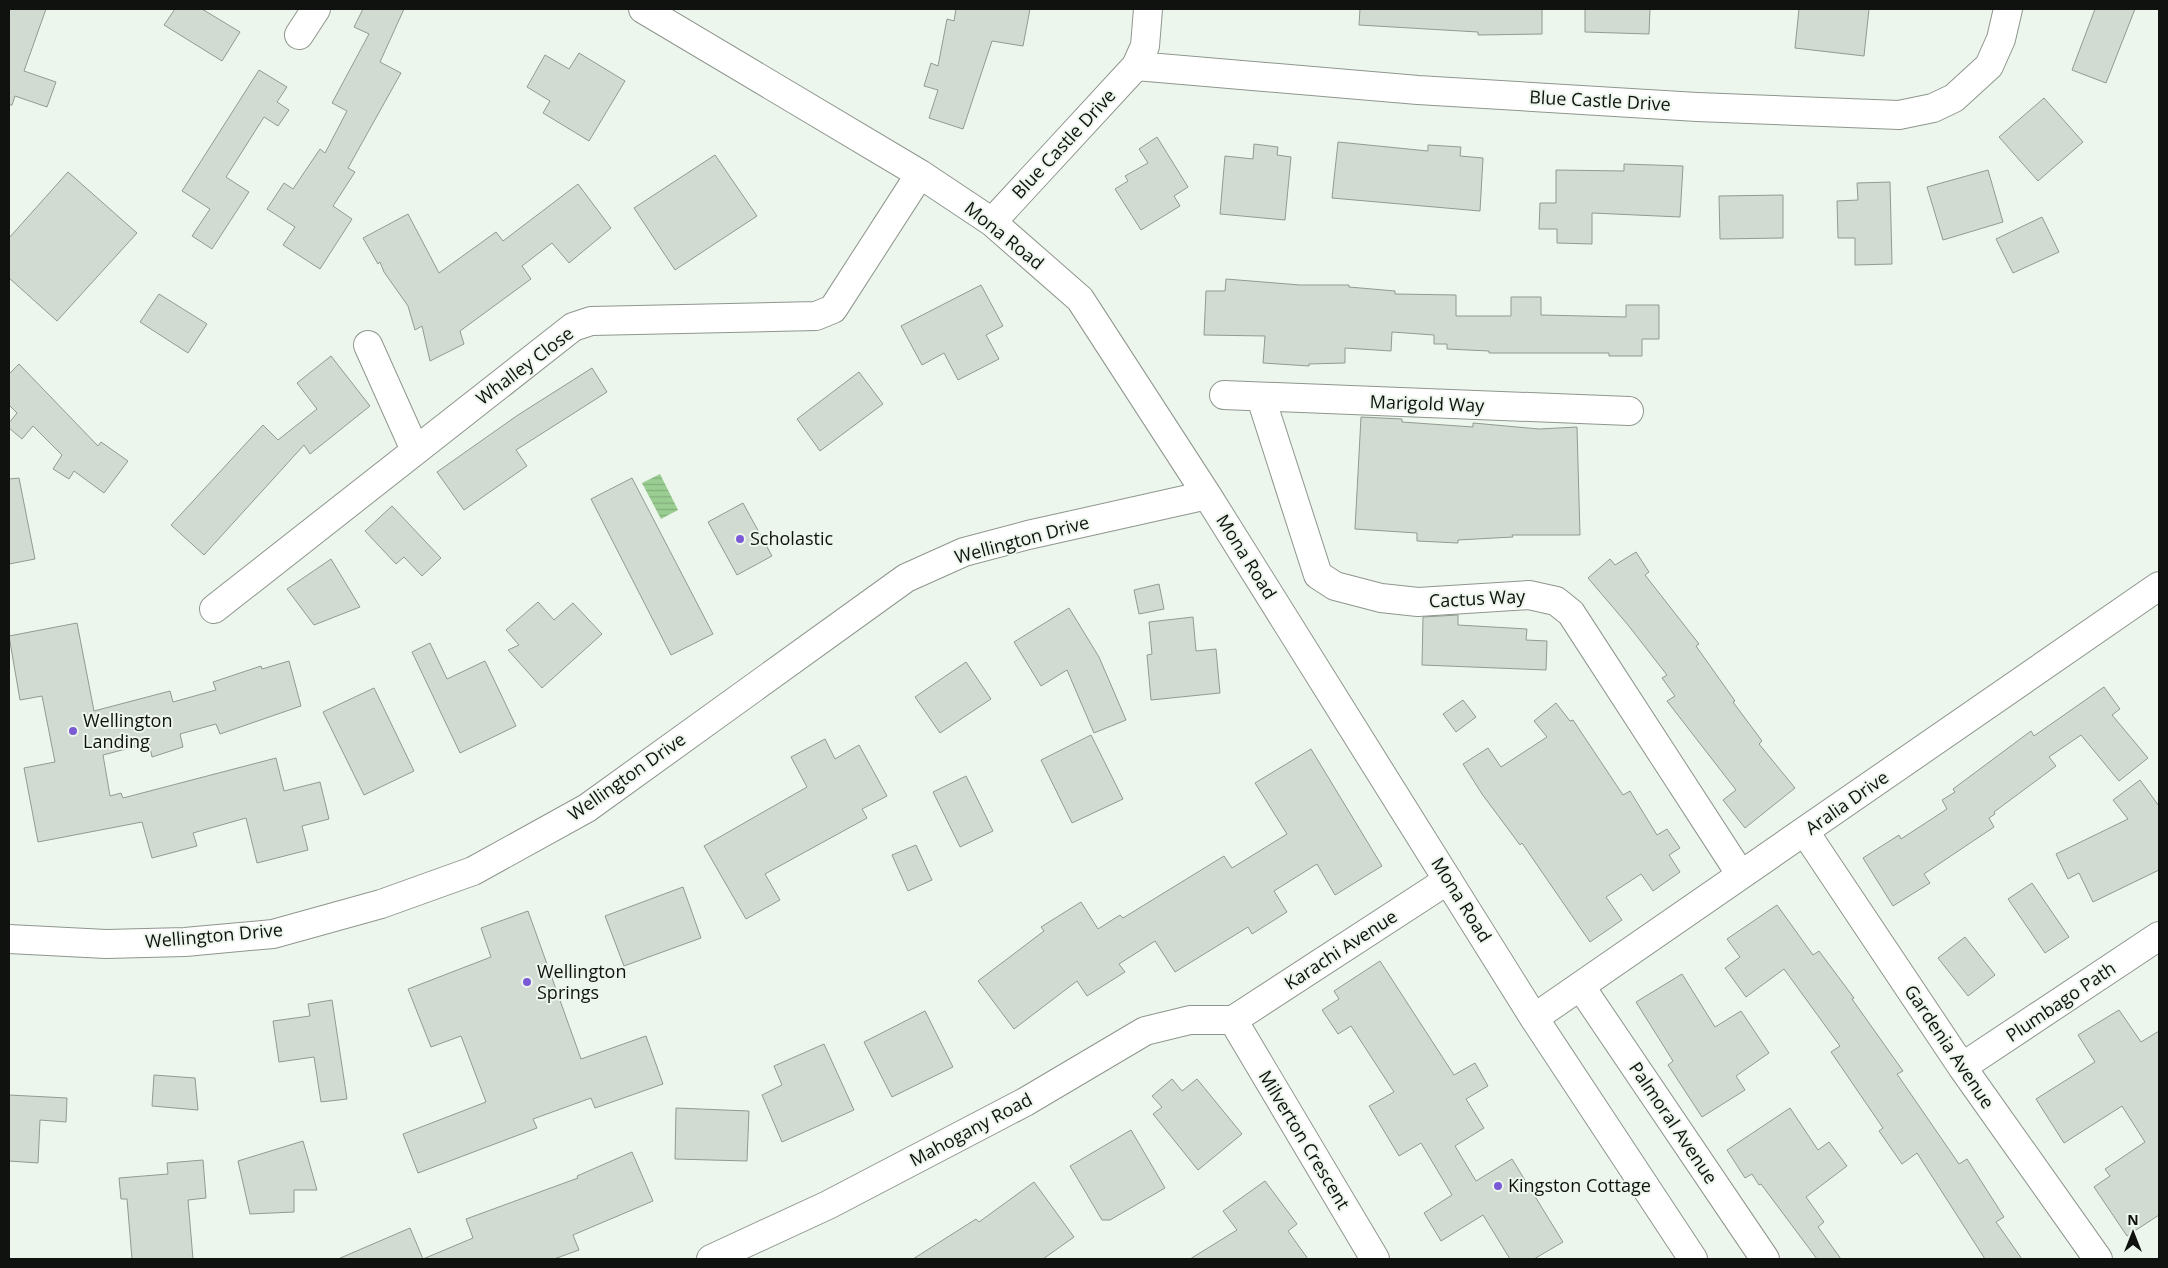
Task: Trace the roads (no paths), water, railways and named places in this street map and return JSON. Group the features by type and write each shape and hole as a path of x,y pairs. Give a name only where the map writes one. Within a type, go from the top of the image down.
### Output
{"street":[{"path":"300,35 316,9"},
{"name":"Mona Road","path":"643,9 920,174 992,222 1080,299 1207,495 1534,1018 1693,1259"},
{"name":"Blue Castle Drive","path":"992,222 1136,66 1145,46 1148,9"},
{"name":"Blue Castle Drive","path":"1136,66 1418,90 1697,107 1899,115 1933,108 1954,98 1989,66 2001,40 2008,9"},
{"name":"Whalley Close","path":"214,609 573,327 591,320 816,316 833,309 920,174"},
{"path":"368,345 415,450"},
{"name":"Marigold Way","path":"1224,394 1261,398 1629,411"},
{"name":"Cactus Way","path":"1261,398 1318,575 1334,586 1381,598 1418,602 1529,595 1556,601 1571,613 1741,875"},
{"name":"Wellington Drive","path":"9,938 106,944 185,942 273,934 381,904 473,871 587,808 906,578 964,552 1028,535 1207,495"},
{"name":"Aralia Drive","path":"1534,1018 2159,586"},
{"name":"Gardenia Avenue","path":"1805,832 1962,1067 2098,1259"},
{"name":"Karachi Avenue","path":"1234,1020 1448,880"},
{"name":"Plumbago Path","path":"1962,1067 2159,936"},
{"name":"Palmoral Avenue","path":"1580,987 1765,1259"},
{"name":"Mahogany Road","path":"711,1259 828,1205 1025,1102 1145,1031 1190,1020 1234,1020"},
{"name":"Milverton Crescent","path":"1234,1020 1375,1259"}],"place":[{"name":"Scholastic","path":"740,539"},
{"name":"Wellington Landing","path":"73,731"},
{"name":"Wellington Springs","path":"527,982"},
{"name":"Kingston Cottage","path":"1498,1186"}]}
